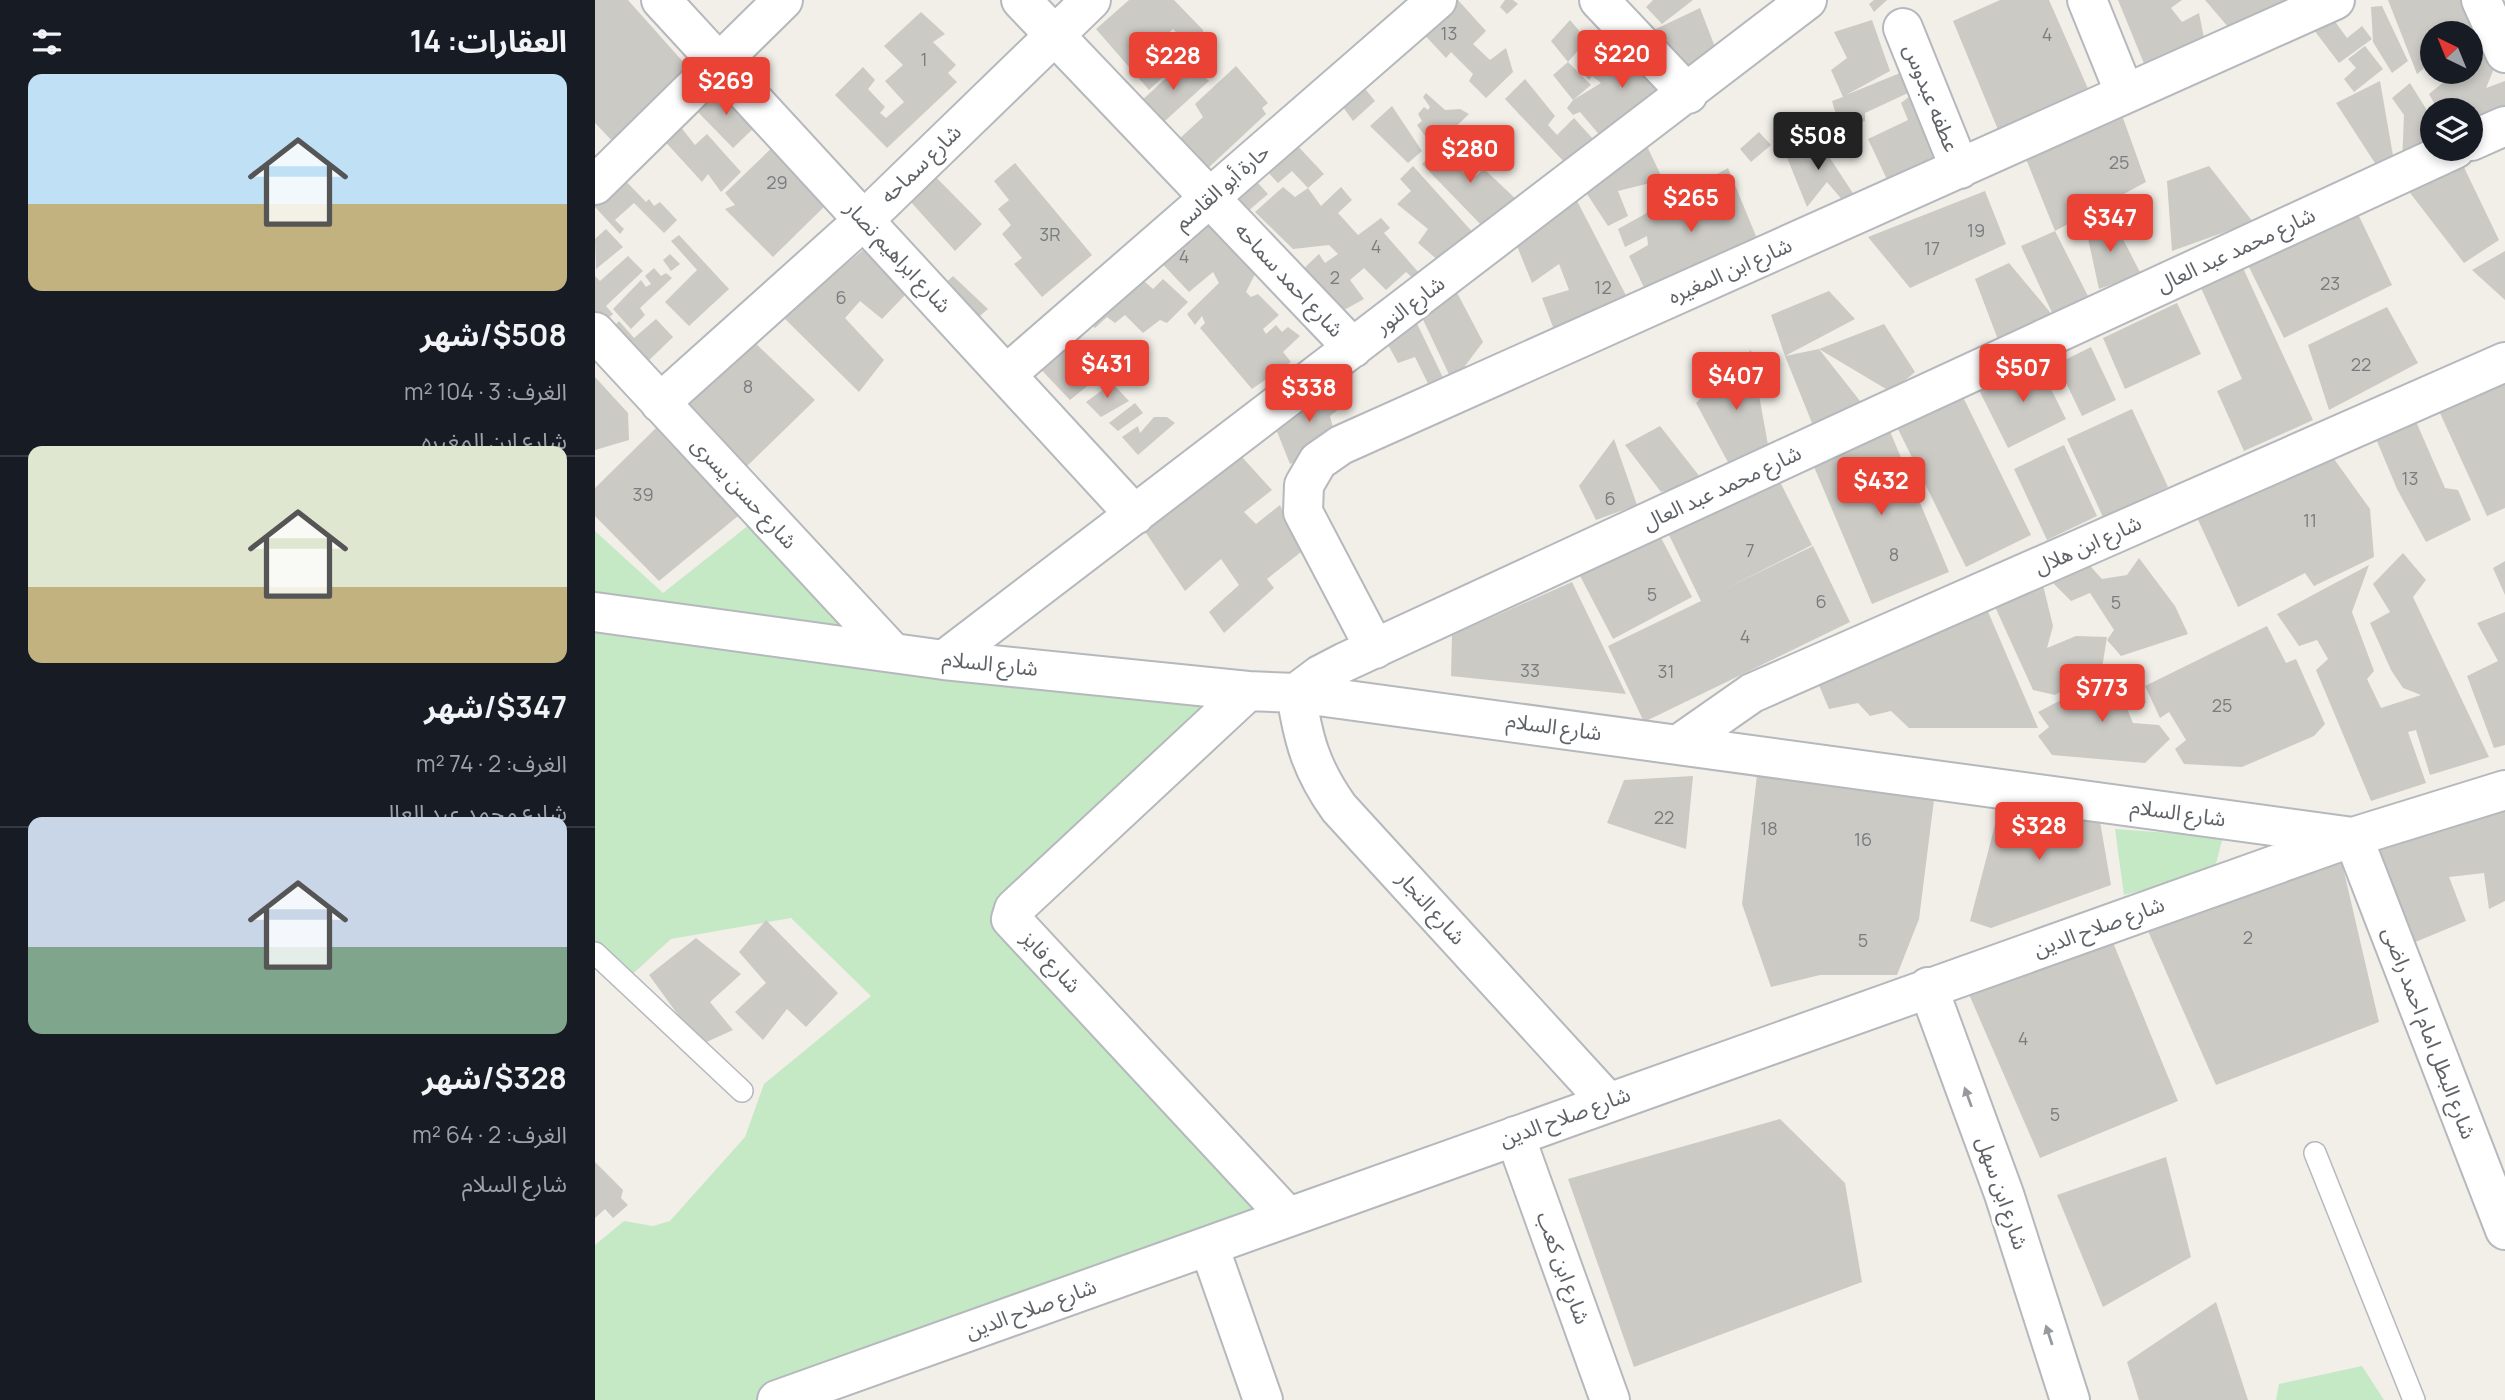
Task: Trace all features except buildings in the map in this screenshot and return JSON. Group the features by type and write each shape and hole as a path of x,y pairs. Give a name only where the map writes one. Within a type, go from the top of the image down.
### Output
{"street":[{"name":"شارع ابراهيم نصار","path":"661,0 1135,515"},
{"path":"595,185 783,0"},
{"name":"شارع احمد سماحه","path":"1021,0 1353,348"},
{"name":"شارع سماحه","path":"660,403 864,220 1091,0"},
{"name":"حارة أبو القاسم","path":"1007,374 1437,0"},
{"path":"1599,0 1688,94"},
{"name":"شارع النور","path":"944,660 1688,94 1807,0"},
{"path":"2087,0 2125,94"},
{"name":"شارع ابن المغيره","path":"1375,649 1303,512 1304,485 1318,461 1341,445 2335,0"},
{"path":"2481,0 2505,53"},
{"name":"عطفه عبدوس","path":"1903,28 1959,169"},
{"path":"2483,136 2505,126"},
{"name":"شارع محمد عبد العال","path":"1296,693 1319,675 2429,161"},
{"name":"شارع حسن يسرى","path":"595,332 893,653"},
{"name":"شارع ابن هلال","path":"1679,744 1752,693 2505,362"},
{"name":"شارع السلام","path":"595,612 944,660 1248,691 1296,693 2353,836 2505,790"},
{"name":"شارع فايز","path":"1248,691 1014,909 1011,916 1288,1217"},
{"name":"شارع النجار","path":"1296,693 1303,738 1319,780 1339,808 1607,1101"},
{"name":"شارع صلاح الدين","path":"777,1400 2353,836"},
{"name":"شارع البطل امام احمد راضى","path":"2353,836 2505,1230"},
{"name":"شارع ابن سهل","path":"1928,988 2004,1194 2070,1400"},
{"name":"شارع ابن كعب","path":"1515,1136 1610,1400"},
{"path":"1209,1246 1263,1400"}],"lane":[{"path":"595,953 742,1091"},
{"path":"2315,1153 2414,1400"}],"green space":[{"path":"749,525 865,639 595,602 595,531 663,593"},
{"path":"595,624 1211,701 998,913 1273,1223 777,1400 595,1400 595,1245 624,1221 653,1226 670,1221 745,1137 764,1084 871,996 791,918 671,939 626,980 595,957"},
{"path":"2115,829 2223,837 2214,871 2124,895"},
{"path":"2362,1366 2384,1400 2276,1400 2279,1384"}]}
